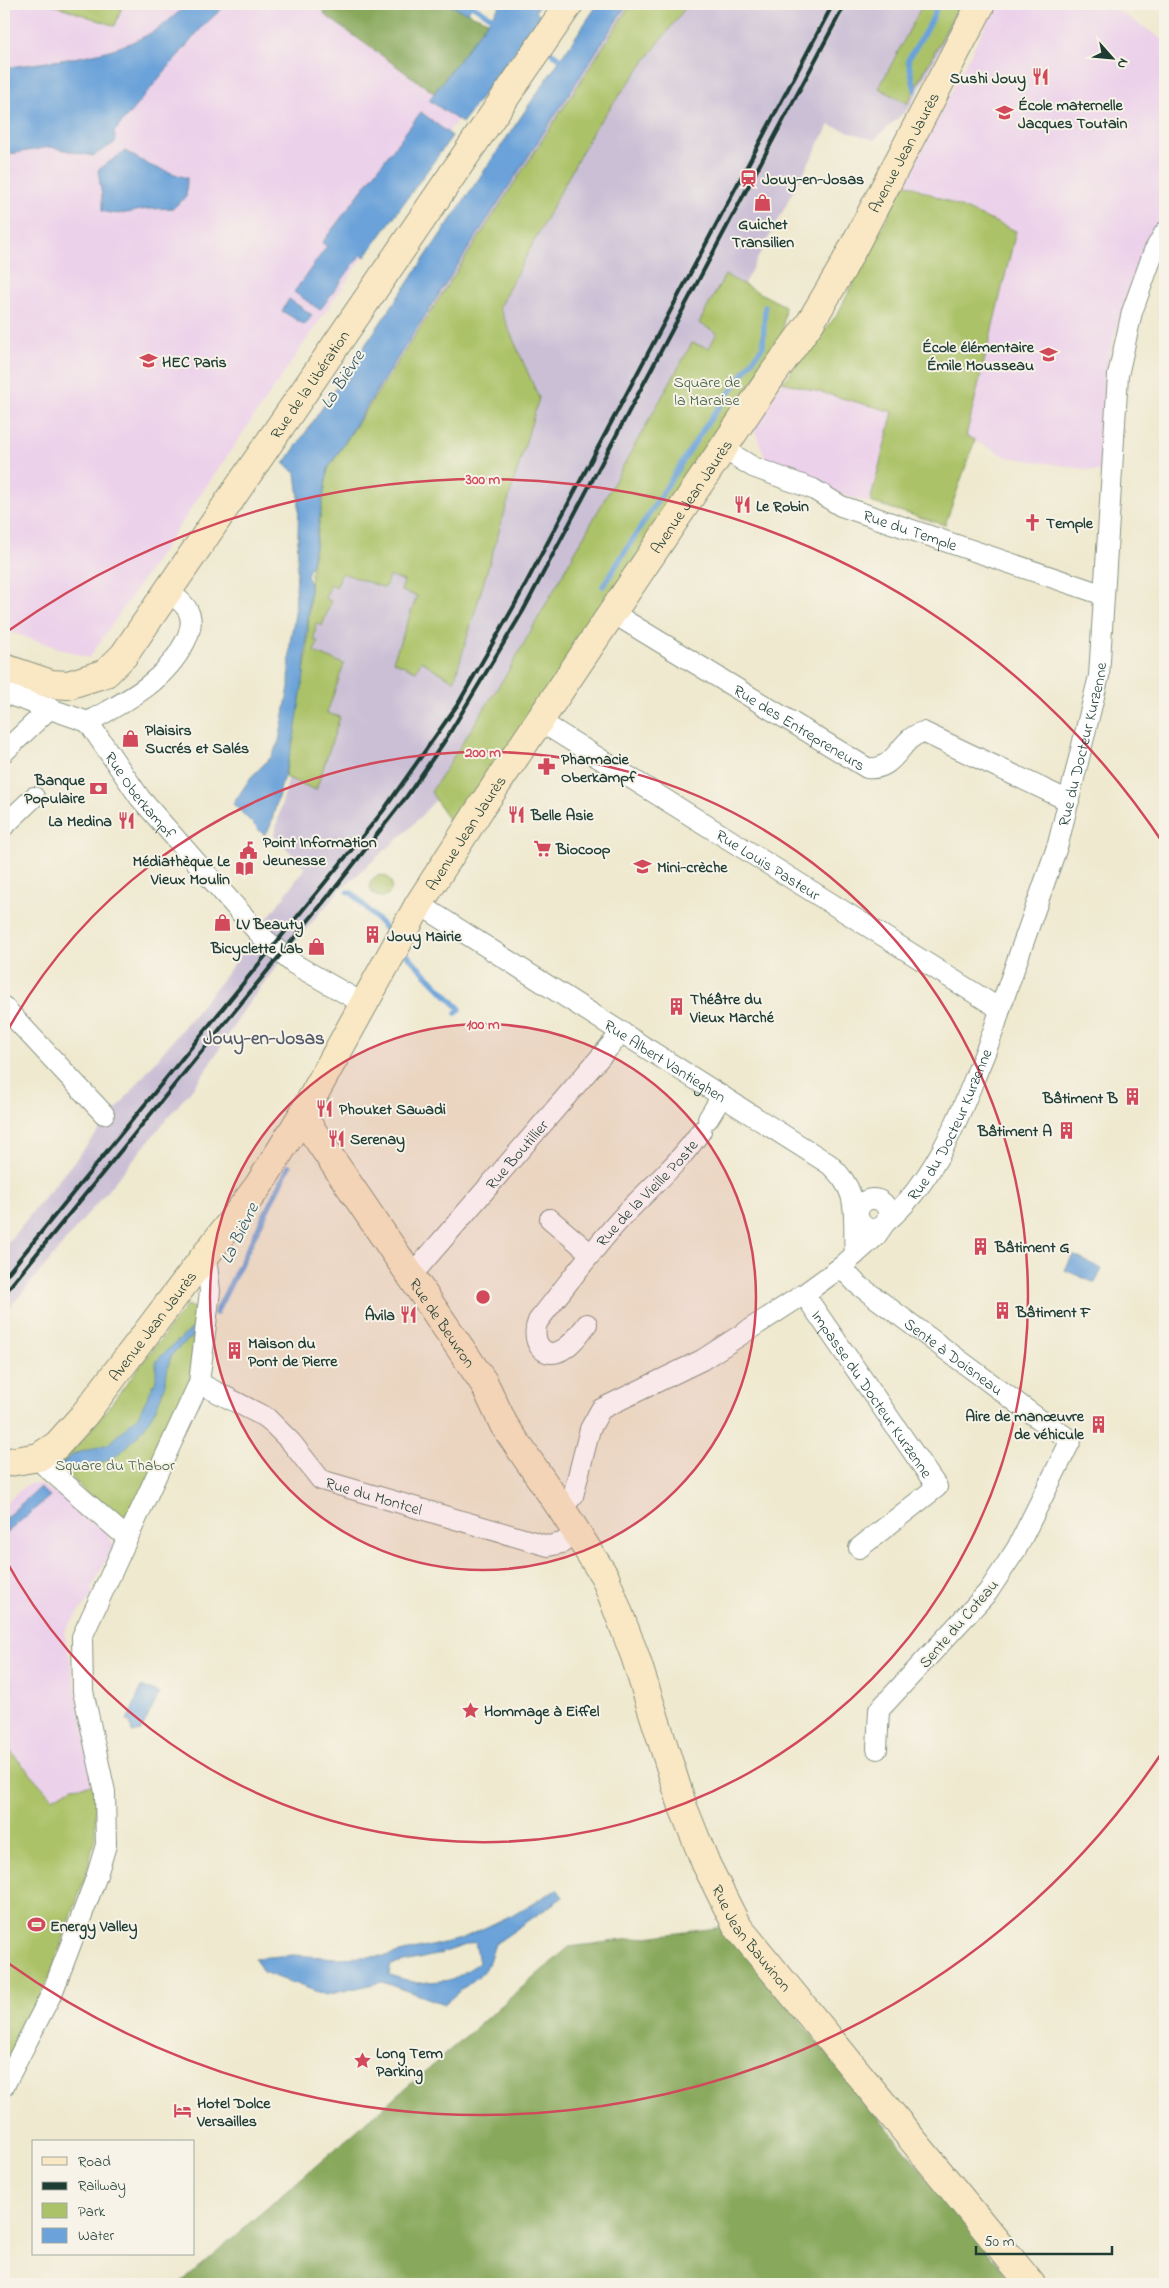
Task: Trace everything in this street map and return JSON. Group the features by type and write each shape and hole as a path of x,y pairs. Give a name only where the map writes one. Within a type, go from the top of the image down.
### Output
{"main road":[{"name":"Rue de la Libération","path":"4,668 51,684 68,685 106,673 124,655 569,4"},
{"name":"Avenue Jean Jaurès","path":"4,1463 39,1457 57,1445 84,1415 259,1185 302,1116 419,904 538,720 824,301 981,4"},
{"name":"Avenue Jean Jaurès","path":"952,58 972,38 993,4"},
{"name":"Rue de Beuvron","path":"302,1116 484,1383 504,1426 577,1532"},
{"name":"Rue Jean Bauvinon","path":"577,1532 605,1577 635,1656 683,1807 706,1864 737,1926 1032,2284"}],"street":[{"name":"Rue du Docteur Kurzenne","path":"561,1508 573,1496 590,1429 601,1409 702,1360 804,1294 848,1261 876,1236 884,1224 900,1210 914,1193 950,1137 993,1033 1058,844 1099,676 1118,375 1132,312 1160,255 1165,232"},
{"name":"Rue du Temple","path":"724,449 753,467 813,488 841,506 1104,595"},
{"path":"4,694 88,722 151,685 168,669 180,652 188,636 191,623 190,613 179,600 167,592"},
{"name":"Rue des Entrepreneurs","path":"611,612 867,768 878,769 888,764 915,734 923,732 1069,801"},
{"path":"4,752 50,708"},
{"name":"Rue Louis Pasteur","path":"538,720 1000,1009"},
{"name":"Rue Oberkampf","path":"88,722 140,798 262,937 294,964 364,1004"},
{"path":"4,826 34,797"},
{"name":"Rue Albert Vantieghen","path":"419,904 829,1164 846,1180 851,1190 856,1220 848,1261"},
{"path":"4,1007 104,1114"},
{"name":"Rue Boutillier","path":"411,1276 622,1032"},
{"name":"Rue de la Vieille Poste","path":"587,1324 567,1347 556,1352 540,1347 535,1338 534,1330 538,1321 625,1214 687,1152 722,1096"},
{"path":"829,1164 850,1174 863,1188 881,1201 887,1208 884,1224 874,1230 865,1228 859,1220 856,1220 860,1206 867,1200 881,1201"},
{"name":"Rue de la Vieille Poste","path":"550,1219 591,1254"},
{"path":"4,2086 53,1991 96,1878 106,1845 105,1792 83,1691 82,1637 126,1537 199,1383 210,1291 206,1256"},
{"name":"Sente à Doisneau","path":"848,1261 857,1284 1043,1422 1071,1440"},
{"name":"Impasse du Docteur Kurzenne","path":"804,1294 936,1487 859,1548"},
{"name":"Rue du Montcel","path":"199,1383 267,1418 292,1442 321,1480 548,1546 562,1543 577,1532"},
{"name":"Sente du Coteau","path":"877,1749 879,1710 988,1592 1017,1548 1071,1440"},
{"path":"39,1457 45,1466 126,1537"}],"shaded area":[{"name":"HEC Paris","path":"4,4 342,4 476,92 89,658 4,630"},
{"path":"626,4 964,4 909,108 874,140 829,125 709,349 462,771 408,830 340,890 294,943 245,1008 201,1078 4,1315 4,1247 222,980 305,868 274,835 297,745 334,455"},
{"path":"996,4 1108,4 1165,41 1165,212 1153,233 1115,333 1104,377 1102,472 1008,457 966,437 1016,231 905,183"},
{"path":"783,382 893,412 870,502 853,498 767,462 753,426"},
{"path":"28,1484 39,1484 58,1494 106,1531 113,1546 91,1589 94,1592 64,1632 96,1784 73,1787 52,1798 4,1744 4,1711 9,1700 4,1697 4,1504"}],"green space":[{"path":"51,4 123,4 115,26"},
{"path":"322,4 446,4 488,21 434,93 325,15"},
{"path":"631,4 688,4 594,129 499,307 539,398 454,681 421,661 416,671 393,661 417,596 401,591 404,581 389,576 385,588 342,573 336,587 331,584 325,598 331,601 322,626 316,623 314,640 318,641 314,652 344,664 327,713 340,717 316,790 285,777 307,655 311,573 328,469"},
{"path":"923,4 960,4 907,104 879,88"},
{"path":"905,183 1016,231 966,436 975,440 945,525 870,502 893,412 783,382 837,315"},
{"name":"Square de la Maraise","path":"725,275 785,306 782,338 454,829 431,792 509,670 692,343 709,348 717,333 699,323"},
{"path":"381,875 389,878 392,886 389,894 381,897 373,894 370,886 373,878"},
{"name":"Square du Thabor","path":"187,1305 194,1308 192,1381 126,1537 60,1464 88,1434"},
{"name":"Energy Valley","path":"4,1744 52,1798 73,1787 96,1784 95,1838 87,1872 49,1979 4,2069"},
{"path":"724,1927 1014,2284 179,2284 569,1947"}],"water":[{"path":"189,4 227,4 202,27 114,132 116,142 93,156 50,147 4,155 4,68 62,60 120,47 156,30"},
{"path":"446,4 472,4 468,13"},
{"path":"501,4 540,4 535,12 541,16 462,123 429,100"},
{"path":"598,4 627,4 387,374 328,469 312,563 307,575 310,585 304,675 294,739 270,827 264,835 233,804 251,777 272,756 279,741 289,687 290,642 295,614 299,498 296,473 284,464"},
{"path":"421,112 452,136 365,257 361,254 320,310 294,292 327,246 322,243"},
{"path":"125,151 151,166 187,178 186,197 173,208 145,209 122,214 102,211 98,170"},
{"path":"289,299 312,315 305,325 282,311"},
{"path":"1073,1255 1102,1269 1095,1283 1065,1270"},
{"path":"194,1327 194,1336 178,1348 171,1357 164,1387 157,1405 137,1436 123,1450 109,1459 67,1473 60,1465 74,1454 108,1444 138,1416 156,1380 156,1362"},
{"path":"39,1488 50,1496 4,1535 4,1519"},
{"path":"142,1686 159,1694 141,1731 132,1733 130,1722 127,1721"},
{"path":"557,1889 563,1897 495,1944 486,1970 444,2004 383,1982 326,1995 263,1972 255,1958 293,1955 337,1958 386,1956 461,1939 516,1913","holes":["475,1942 479,1963 452,1980 417,1983 389,1975 391,1965 436,1955"]}],"waterway":[{"path":"470,4 496,20"},
{"name":"La Bièvre","path":"915,90 908,60 931,22 938,4"},
{"path":"547,50 565,61"},
{"path":"603,586 704,428 763,346 765,307"},
{"name":"La Bièvre","path":"348,892 353,894 388,931"},
{"name":"La Bièvre","path":"404,952 460,1009 456,1013"},
{"name":"La Bièvre","path":"216,1313 289,1166"}],"railway":[{"path":"4,1278 383,811 458,704 514,606 833,4"},
{"path":"4,1294 339,883 407,796 446,739 523,611 845,4"}],"place":[{"name":"Sushi Jouy","path":"1040,77"},
{"name":"École maternelle Jacques Toutain","path":"1004,113"},
{"name":"Jouy-en-Josas","path":"748,178"},
{"name":"Guichet Transilien","path":"763,202"},
{"name":"École élémentaire Émile Mousseau","path":"1048,355"},
{"name":"HEC Paris","path":"148,361"},
{"name":"Le Robin","path":"742,505"},
{"name":"Temple","path":"1032,522"},
{"name":"Plaisirs Sucrés et Salés","path":"131,738"},
{"name":"Pharmacie Oberkampf","path":"547,767"},
{"name":"Banque Populaire","path":"99,788"},
{"name":"Belle Asie","path":"517,814"},
{"name":"La Medina","path":"126,820"},
{"name":"Biocoop","path":"542,848"},
{"name":"Point Information Jeunesse","path":"249,850"},
{"name":"Mini-crèche","path":"643,866"},
{"name":"Médiathèque Le Vieux Moulin","path":"244,869"},
{"name":"LV Beauty","path":"222,923"},
{"name":"Jouy Mairie","path":"373,935"},
{"name":"Bicyclette Lab","path":"317,947"},
{"name":"Théâtre du Vieux Marché","path":"676,1007"},
{"name":"Bâtiment B","path":"1132,1097"},
{"name":"Phouket Sawadi","path":"325,1108"},
{"name":"Bâtiment A","path":"1066,1130"},
{"name":"Serenay","path":"336,1138"},
{"name":"Bâtiment G","path":"981,1246"},
{"name":"Bâtiment F","path":"1002,1311"},
{"name":"Ávila","path":"409,1314"},
{"name":"Maison du Pont de Pierre","path":"234,1351"},
{"name":"Aire de manœuvre de véhicule","path":"1098,1424"},
{"name":"Hommage à Eiffel","path":"470,1710"},
{"name":"Energy Valley","path":"36,1925"},
{"name":"Long Term Parking","path":"362,2061"},
{"name":"Hotel Dolce Versailles","path":"183,2111"}],"district":[{"name":"Jouy-en-Josas","path":"264,1037"}]}
